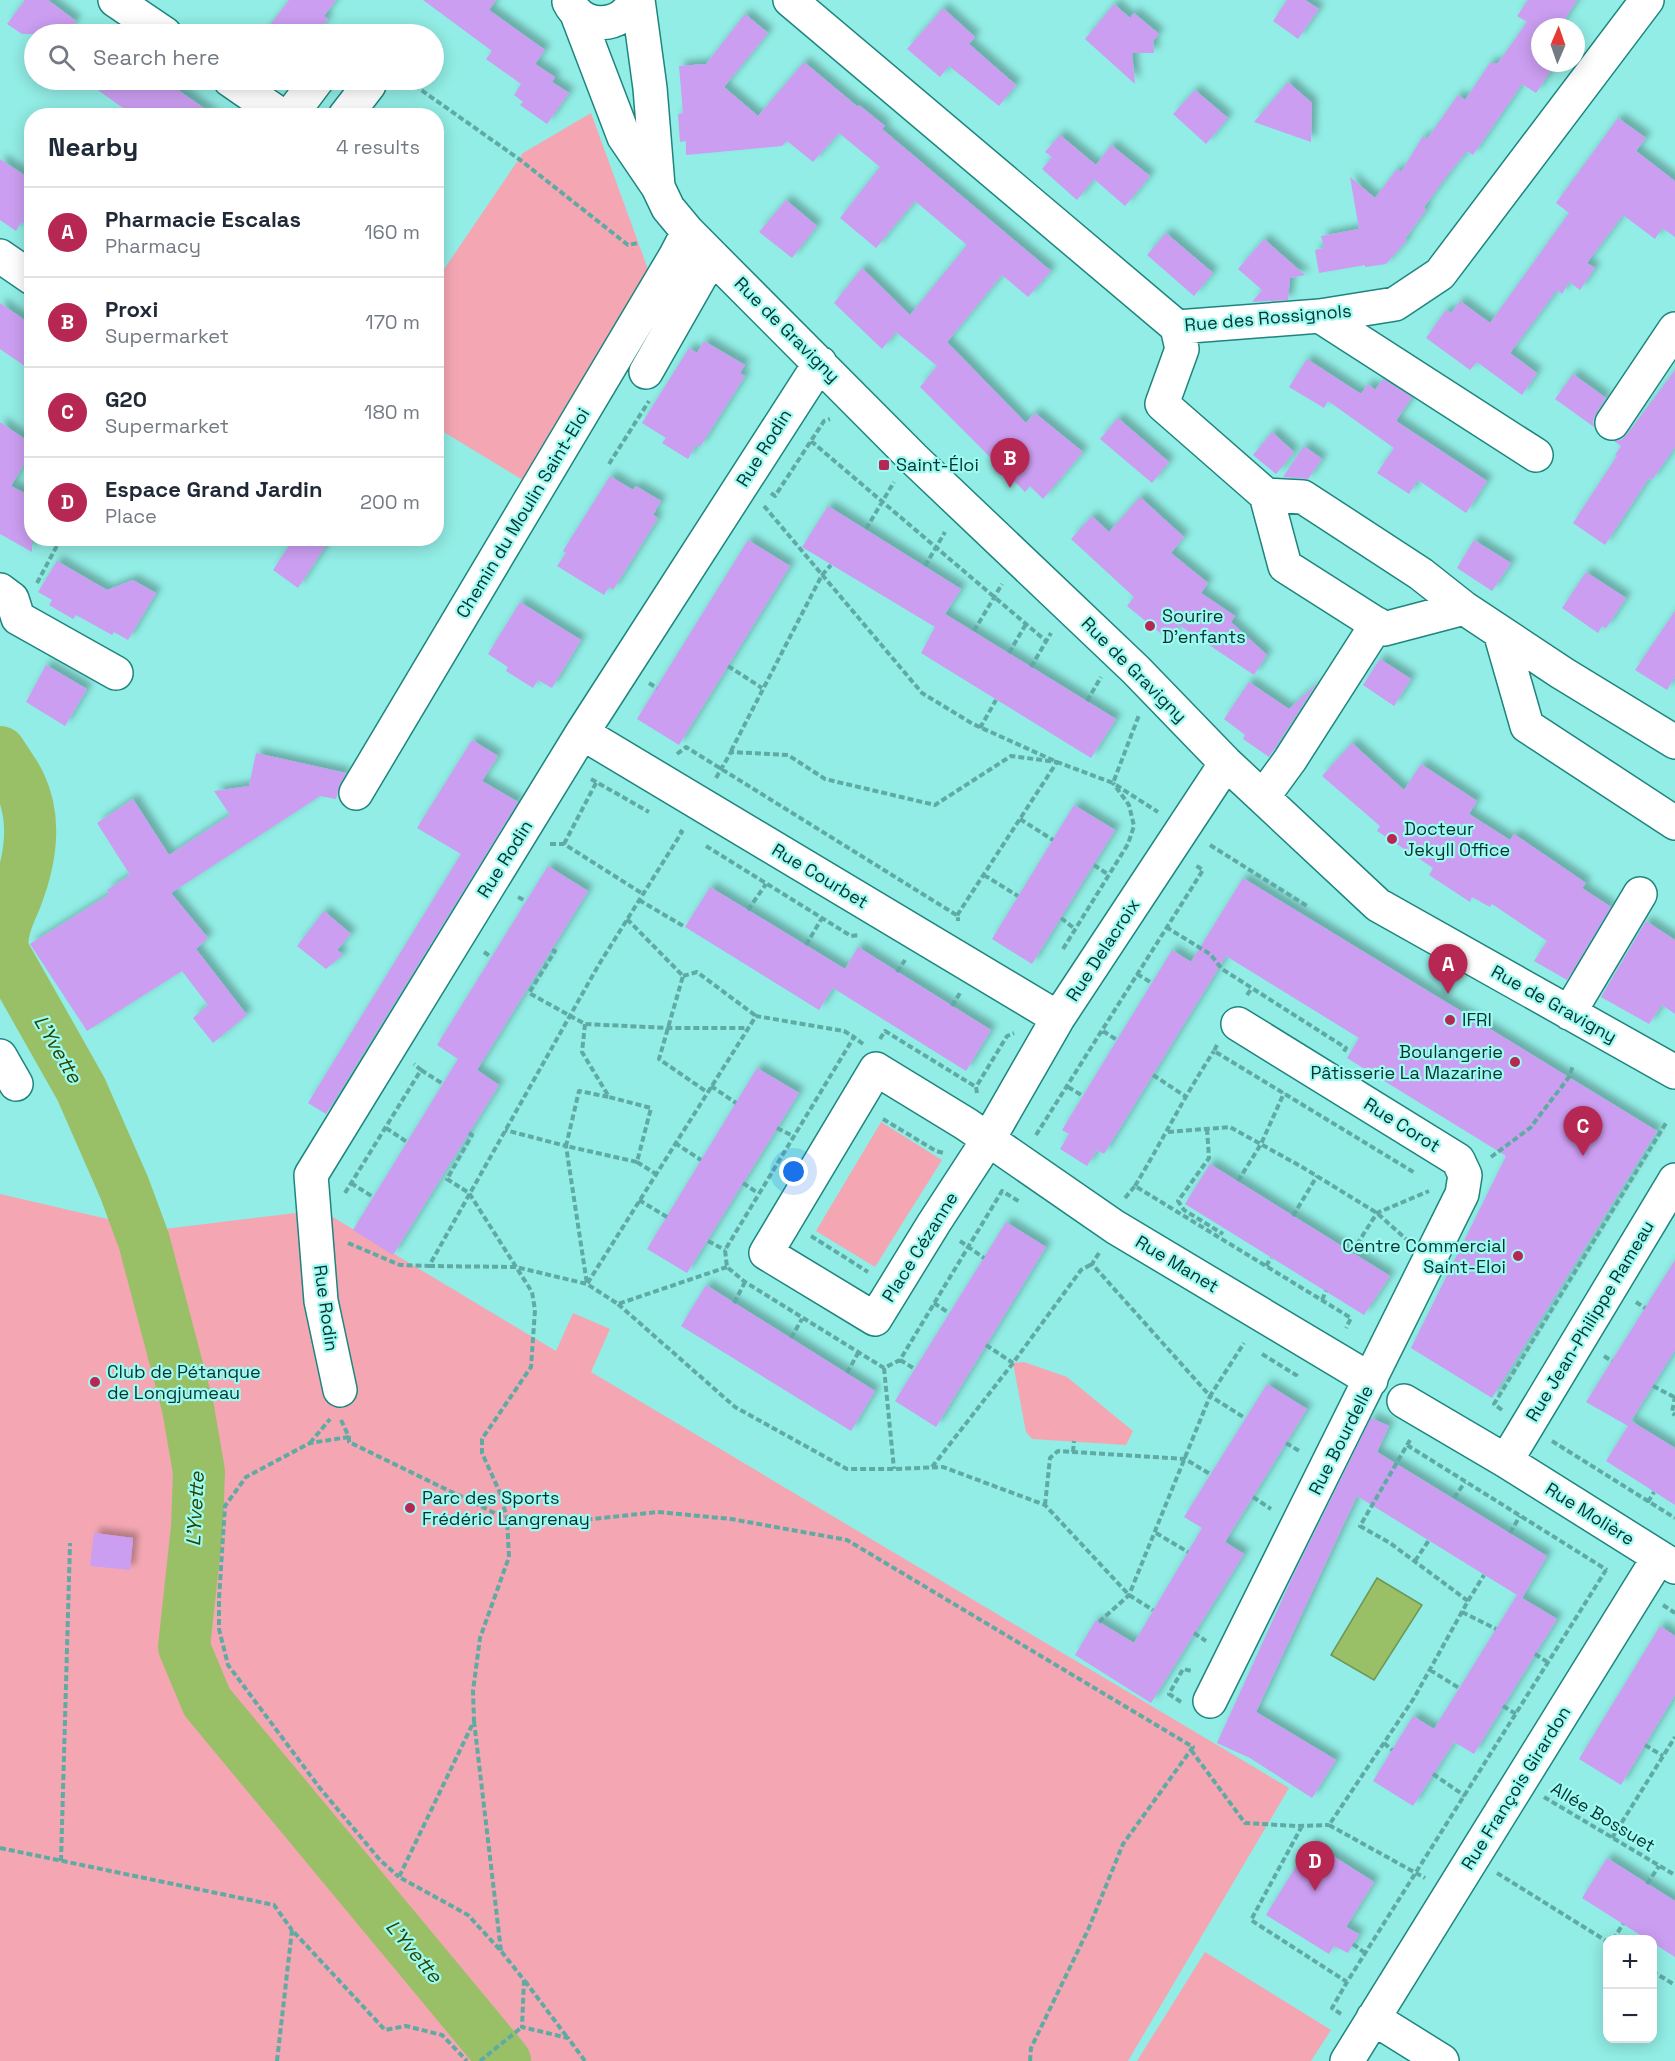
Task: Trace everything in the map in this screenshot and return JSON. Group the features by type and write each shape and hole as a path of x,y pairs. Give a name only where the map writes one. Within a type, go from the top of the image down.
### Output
{"street":[{"path":"115,0 150,24"},
{"path":"573,7 587,20 609,23 620,19 637,0"},
{"name":"Rue de Gravigny","path":"637,0 650,88 658,187"},
{"name":"Rue des Rossignols","path":"790,0 1177,327 1320,316 1395,304 1440,274 1647,0"},
{"name":"Rue de Gravigny","path":"573,7 624,137 658,187 668,208 688,232 913,458 1136,670 1226,763 1378,905 1675,1072"},
{"path":"245,90 271,108"},
{"path":"296,108 310,90"},
{"path":"351,108 365,90"},
{"name":"Chemin du Moulin Saint-Eloi","path":"356,793 688,232"},
{"path":"0,256 24,272"},
{"path":"646,372 712,256"},
{"path":"1320,316 1536,455"},
{"path":"1177,327 1182,349 1162,404 1266,495 1285,566 1384,629 1464,608"},
{"path":"1612,423 1675,329"},
{"name":"Rue Rodin","path":"340,1390 321,1301 311,1175 564,763 596,741 820,363"},
{"path":"1266,495 1302,497 1421,574 1464,608 1500,632 1675,742"},
{"path":"10,602 116,673"},
{"path":"1263,797 1290,760 1377,624"},
{"path":"1500,632 1527,726 1675,823"},
{"name":"Rue Courbet","path":"596,741 699,803 917,949 1058,1018"},
{"name":"Rue Delacroix","path":"988,1140 1058,1018 1226,763"},
{"path":"1569,1013 1640,894"},
{"name":"Rue Corot","path":"1238,1024 1458,1160 1452,1181"},
{"path":"0,1056 16,1084"},
{"name":"Place Cézanne","path":"876,1069 988,1140 934,1222 875,1319 766,1253 876,1069"},
{"name":"Rue Manet","path":"988,1140 1112,1234 1371,1380"},
{"name":"Rue Jean-Philippe Rameau","path":"1506,1461 1675,1180"},
{"name":"Rue Bourdelle","path":"1199,1693 1371,1380 1462,1194 1452,1181"},
{"path":"1415,1407 1506,1461"},
{"name":"Rue Molière","path":"1506,1461 1667,1562"},
{"name":"Rue François Girardon","path":"1347,2061 1639,1590 1667,1562"},
{"path":"1373,2018 1442,2061"}],"path":[{"path":"420,90 519,159 628,245 638,243"},
{"path":"811,441 1046,641"},
{"path":"866,529 896,479"},
{"path":"759,501 922,693 980,728 1057,762 1113,783 1129,805 1134,826 1128,844 1057,959"},
{"path":"925,566 946,529"},
{"path":"10,602 55,546"},
{"path":"699,803 722,769 822,575 831,565"},
{"path":"974,631 1007,576"},
{"path":"1009,653 1026,624"},
{"path":"1031,667 1056,624"},
{"path":"728,666 762,688"},
{"path":"1087,701 1104,672"},
{"path":"980,728 996,700"},
{"path":"1113,783 1141,709"},
{"path":"564,844 597,782 602,759 596,741"},
{"path":"672,758 686,747 958,916"},
{"path":"731,752 788,755 825,779 934,805 1011,756 1057,762"},
{"path":"897,972 917,949 958,916 1057,762"},
{"path":"564,763 654,815"},
{"path":"1020,819 1053,840"},
{"path":"429,1266 569,1016 682,832 672,826"},
{"path":"545,845 564,844 643,894"},
{"path":"1094,865 1109,874"},
{"path":"1031,1143 1203,870 1194,865"},
{"path":"984,875 1018,896"},
{"path":"748,910 766,884"},
{"path":"639,900 685,927"},
{"path":"806,945 822,918"},
{"path":"1061,918 1075,929"},
{"path":"627,919 683,976"},
{"path":"552,950 555,951 529,993 585,1024 668,1028 749,1028"},
{"path":"683,976 697,972 756,1016 844,1030 872,1050"},
{"path":"1137,974 1152,983"},
{"path":"683,976 659,1059 707,1092"},
{"path":"952,1006 962,990"},
{"path":"587,1284 756,1016"},
{"path":"585,1024 582,1052 609,1097"},
{"path":"879,1041 885,1031 976,1087"},
{"path":"1103,1031 1117,1040"},
{"path":"854,1037 725,1250 728,1267 745,1282 884,1368"},
{"path":"932,1467 1013,1364 1081,1270 1092,1264 1112,1234 1135,1186 1168,1132 1185,1096 1214,1051"},
{"path":"418,1053 412,1063 442,1084"},
{"path":"1352,1252 1377,1213 1452,1181 1530,1128 1569,1077 1573,1065"},
{"path":"342,1198 421,1070"},
{"path":"1152,1075 1185,1096"},
{"path":"711,1086 736,1103"},
{"path":"1068,1087 1083,1096"},
{"path":"587,1284 566,1146 579,1091 651,1108 638,1162"},
{"path":"1238,1182 1261,1144 1284,1093"},
{"path":"879,1117 936,1151 950,1155"},
{"path":"1168,1132 1230,1127 1377,1213 1408,1241"},
{"path":"386,1128 407,1142"},
{"path":"777,1128 793,1136"},
{"path":"1207,1129 1209,1158 1178,1201 1184,1210 1223,1233 1266,1266 1351,1318 1343,1334 1351,1339 1339,1362"},
{"path":"505,1130 638,1162 656,1174"},
{"path":"469,1133 472,1135 447,1179 469,1193 532,1292 535,1310 531,1367 482,1439 482,1453 501,1495 507,1519 509,1557 480,1638 473,1691 474,1720 501,1951"},
{"path":"675,1143 701,1160"},
{"path":"1293,1216 1317,1176"},
{"path":"351,1183 373,1197"},
{"path":"743,1183 758,1193"},
{"path":"1135,1186 1223,1233"},
{"path":"884,1368 900,1360 1002,1191 1022,1203"},
{"path":"1112,1234 1116,1194"},
{"path":"639,1200 667,1217"},
{"path":"807,1234 871,1274 876,1271"},
{"path":"317,1242 342,1240 400,1265 516,1267 587,1284 618,1304 735,1407 847,1469 943,1467 1045,1505 1129,1595 1153,1610"},
{"path":"708,1241 725,1250"},
{"path":"1266,1266 1271,1257"},
{"path":"1092,1264 1210,1396 1245,1418"},
{"path":"618,1304 728,1267"},
{"path":"734,1303 745,1282"},
{"path":"1322,1300 1326,1291"},
{"path":"934,1303 949,1313"},
{"path":"791,1338 802,1319"},
{"path":"1234,1337 1296,1375 1301,1367"},
{"path":"1099,1622 1129,1595 1210,1396 1244,1343"},
{"path":"986,1345 1013,1364"},
{"path":"847,1373 858,1353"},
{"path":"900,1360 915,1369"},
{"path":"884,1368 894,1469"},
{"path":"1653,1386 1675,1396 1672,1413 1675,1416"},
{"path":"1415,1407 1407,1445 1360,1526 1390,1543 1468,1601"},
{"path":"310,1443 336,1411 349,1437 349,1442 507,1519 583,1520 658,1512 730,1519 846,1540 1193,1747 1191,1750 1245,1823 1329,1825 1451,1893"},
{"path":"349,1437 310,1443 246,1477 225,1506 219,1629 228,1665 318,1787 380,1860 399,1877 468,1915 501,1951 585,2061"},
{"path":"1545,1437 1675,1518"},
{"path":"1073,1452 1074,1442"},
{"path":"1286,1443 1304,1454"},
{"path":"1407,1445 1675,1613"},
{"path":"1045,1505 1050,1458 1058,1450 1185,1459 1210,1474"},
{"path":"1454,1498 1465,1482"},
{"path":"1648,1502 1654,1492"},
{"path":"1253,1497 1277,1512"},
{"path":"1510,1533 1520,1516"},
{"path":"1156,1533 1188,1552"},
{"path":"1415,1561 1429,1540"},
{"path":"61,1861 70,1543"},
{"path":"1302,1826 1251,1920 1347,1982 1606,1570"},
{"path":"1329,1825 1430,1670 1484,1575"},
{"path":"1462,1612 1496,1629"},
{"path":"1535,1654 1549,1663"},
{"path":"1183,1669 1199,1693 1169,1694 1183,1669"},
{"path":"1430,1670 1459,1688"},
{"path":"1503,1706 1516,1714"},
{"path":"399,1877 474,1720"},
{"path":"1612,1838 1675,1737"},
{"path":"1384,1743 1392,1750"},
{"path":"1645,1744 1664,1756"},
{"path":"1030,2061 1031,2048 1088,1930 1123,1844 1191,1750"},
{"path":"1433,1774 1465,1796"},
{"name":"Allée Bossuet","path":"1515,1789 1536,1792 1675,1875"},
{"path":"0,1848 274,1905 292,1930 384,2030 406,2026 442,2035 467,2061"},
{"path":"1647,1884 1659,1866"},
{"path":"1489,1867 1603,1939"},
{"path":"1616,1935 1623,1924"},
{"path":"277,2061 292,1930"},
{"path":"1353,1944 1365,1953"},
{"path":"1657,1974 1675,1985"},
{"path":"480,2061 522,2026 524,1980"},
{"path":"522,2026 568,2038"}],"shaded area":[{"path":"591,113 649,272 526,482 444,432 444,269 523,153"},
{"path":"881,1122 942,1160 875,1267 816,1231"},
{"name":"Parc des Sports Frédéric Langrenay","path":"0,1194 112,1220 164,1229 321,1210 556,1351 573,1313 610,1329 591,1372 1289,1788 1128,2061 0,2061"},
{"path":"1024,1362 1067,1377 1133,1431 1126,1445 1032,1439 1026,1432 1013,1363"},
{"path":"1377,1578 1422,1605 1374,1680 1331,1655"},
{"path":"1205,1952 1331,2030 1311,2061 1137,2061"}],"building":[{"path":"25,0 48,0 76,21 74,24 24,24 24,34 7,24"},
{"path":"289,0 336,0 324,16 328,19 324,24 271,24"},
{"path":"423,0 496,0 489,10 545,50 535,64 555,77 552,82 569,93 547,124 520,105 523,102 514,95 521,84 486,59 492,51"},
{"path":"1287,0 1305,0 1319,9 1298,39 1273,21"},
{"path":"1528,0 1577,0 1566,18 1531,18 1531,72 1550,72 1536,93 1522,84 1473,155 1467,151 1450,172 1424,207 1426,210 1405,239 1407,240 1386,264 1365,267 1365,265 1319,273 1315,250 1324,248 1321,236 1359,229 1350,177 1375,198 1397,169 1401,172 1423,136 1427,139 1458,95 1465,100 1490,63 1498,63 1527,22 1517,16"},
{"path":"1114,4 1130,18 1134,13 1159,34 1153,41 1154,53 1132,53 1135,84 1085,39"},
{"path":"943,8 975,37 969,44 1016,85 999,106 949,66 940,77 907,49"},
{"path":"745,14 768,33 724,87 758,116 804,62 858,107 859,105 885,126 882,129 1051,271 1028,297 1002,275 947,342 1026,423 1035,413 1083,452 1043,499 1030,486 1025,492 920,387 937,366 896,332 882,349 834,303 862,268 910,315 967,245 915,201 876,248 840,218 880,167 839,133 813,162 787,141 782,146 686,155 686,141 680,142 678,114 683,113 679,66 706,64"},
{"path":"1288,82 1312,103 1311,142 1254,122"},
{"path":"98,90 178,90 204,108 123,108"},
{"path":"1195,90 1228,118 1206,144 1173,114"},
{"path":"1618,118 1646,138 1636,151 1675,181 1675,237 1662,228 1655,239 1623,215 1587,263 1595,268 1580,290 1569,282 1562,294 1557,290 1510,353 1537,373 1522,395 1477,362 1470,370 1426,338 1446,310 1451,313 1460,301 1490,323 1569,213 1556,203"},
{"path":"1060,135 1096,165 1111,145 1150,176 1125,206 1094,179 1077,200 1042,169 1052,157 1045,152"},
{"path":"0,159 24,175 24,224 21,222 16,231 0,220"},
{"path":"786,200 817,226 792,258 759,232"},
{"path":"1166,233 1213,273 1194,296 1147,255"},
{"path":"1264,239 1305,275 1290,278 1288,300 1252,302 1262,290 1238,269"},
{"path":"0,303 24,320 24,366 0,349"},
{"path":"704,341 745,365 740,373 745,376 700,447 696,445 688,459 662,443 666,438 642,423 689,348 697,353"},
{"path":"1307,359 1361,394 1368,384 1375,390 1383,379 1412,397 1396,421 1487,481 1466,513 1418,480 1409,494 1377,473 1394,448 1328,401 1324,408 1289,387"},
{"path":"1675,370 1675,447 1652,480 1649,478 1605,545 1573,523 1617,456 1615,455 1621,446 1614,441 1621,440 1628,433"},
{"path":"1573,374 1606,398 1596,413 1593,421 1594,427 1555,399"},
{"path":"1118,418 1169,462 1152,483 1100,439"},
{"path":"0,422 24,438 24,464 11,486 24,493 24,546 32,546 32,552 0,534"},
{"path":"1272,432 1294,452 1276,474 1253,455"},
{"path":"1304,446 1322,459 1308,479 1283,477"},
{"path":"610,476 633,490 636,486 661,501 653,515 658,518 613,590 609,587 604,595 557,566 566,553 563,551"},
{"path":"1140,497 1184,537 1171,553 1208,583 1201,593 1235,616 1231,622 1267,655 1254,675 1179,625 1169,640 1127,606 1134,597 1071,539 1092,516 1109,532"},
{"path":"828,506 961,589 945,614 1116,719 1091,758 921,653 935,627 802,547"},
{"path":"748,540 790,566 679,745 637,719"},
{"path":"1474,540 1511,563 1492,591 1457,568"},
{"path":"289,546 326,546 298,588 273,570"},
{"path":"57,561 107,590 133,580 156,593 128,640 114,632 112,635 76,615 73,619 49,605 52,600 38,592"},
{"path":"1586,572 1626,598 1606,628 1602,626 1598,633 1562,608"},
{"path":"520,602 581,640 552,688 538,680 533,688 506,671 508,667 488,654"},
{"path":"1675,611 1675,677 1667,690 1635,670"},
{"path":"1380,659 1411,679 1394,706 1363,685"},
{"path":"46,665 87,689 65,726 26,702"},
{"path":"1249,682 1289,709 1317,683 1269,757 1243,739 1245,735 1224,719"},
{"path":"472,740 498,756 482,781 518,802 326,1114 308,1103 461,854 417,828"},
{"path":"1352,743 1404,790 1421,764 1477,801 1469,814 1510,840 1514,834 1586,883 1582,888 1611,907 1567,980 1534,961 1547,941 1492,904 1490,907 1472,897 1470,902 1429,875 1433,868 1377,831 1380,826 1322,776"},
{"path":"256,753 346,773 336,799 320,796 171,893 208,938 196,949 247,1015 213,1043 193,1018 208,1005 182,971 87,1031 30,944 105,897 109,893 107,890 130,875 97,823 133,799 169,855 230,815 214,791 249,786"},
{"path":"1074,805 1115,830 1032,964 992,939"},
{"path":"548,866 588,891 477,1070 499,1085 393,1255 353,1230 458,1059 437,1045"},
{"path":"1243,878 1657,1131 1492,1398 1411,1348 1506,1156 1347,1058 1359,1038 1226,956 1104,1154 1097,1150 1087,1166 1060,1149 1069,1134 1062,1130 1172,950 1191,962"},
{"path":"710,887 845,969 858,947 991,1030 966,1071 833,988 819,1010 685,927"},
{"path":"324,911 351,934 337,950 343,955 326,969 297,946"},
{"path":"1646,921 1675,940 1675,1014 1662,1005 1649,1024 1601,997"},
{"path":"757,1068 799,1093 687,1273 647,1249"},
{"path":"1210,1164 1390,1276 1364,1315 1185,1204"},
{"path":"1006,1222 1046,1247 936,1427 895,1401"},
{"path":"1675,1260 1675,1350 1631,1421 1675,1448 1675,1505 1606,1461 1628,1426 1586,1402"},
{"path":"706,1285 875,1391 851,1431 681,1326"},
{"path":"1267,1384 1307,1409 1225,1542 1244,1554 1151,1703 1075,1655 1096,1620 1134,1643 1202,1528 1184,1517"},
{"path":"1371,1418 1389,1426 1377,1452 1547,1556 1522,1598 1557,1619 1474,1754 1454,1742 1413,1806 1373,1781 1413,1716 1434,1729 1517,1595 1357,1496 1256,1712 1336,1760 1312,1798 1250,1758 1217,1743 1292,1578"},
{"path":"94,1533 133,1538 130,1570 90,1566"},
{"path":"1660,1626 1675,1636 1675,1695 1621,1785 1579,1759"},
{"path":"1311,1842 1374,1882 1346,1927 1359,1934 1348,1953 1334,1946 1329,1954 1266,1915"},
{"path":"1607,1858 1675,1901 1675,1957 1657,1946 1657,1935 1640,1935 1582,1898"}],"waterway":[{"name":"L'Yvette","path":"0,752 20,784 29,812 30,826 25,870 4,930 3,951 81,1089 124,1187 144,1241 188,1408 199,1472 197,1527 184,1647 207,1702 505,2061"}],"place":[{"name":"Saint-Éloi","path":"884,465"},
{"name":"Proxi","path":"1010,488"},
{"name":"Sourire D'enfants","path":"1150,626"},
{"name":"Docteur Jekyll Office","path":"1392,839"},
{"name":"Pharmacie Escalas","path":"1448,994"},
{"name":"IFRI","path":"1450,1020"},
{"name":"Boulangerie Pâtisserie La Mazarine","path":"1515,1062"},
{"name":"G20","path":"1583,1156"},
{"name":"Centre Commercial Saint-Eloi","path":"1518,1256"},
{"name":"Club de Pétanque de Longjumeau","path":"95,1382"},
{"name":"Parc des Sports Frédéric Langrenay","path":"410,1508"},
{"name":"Espace Grand Jardin","path":"1315,1891"}]}
